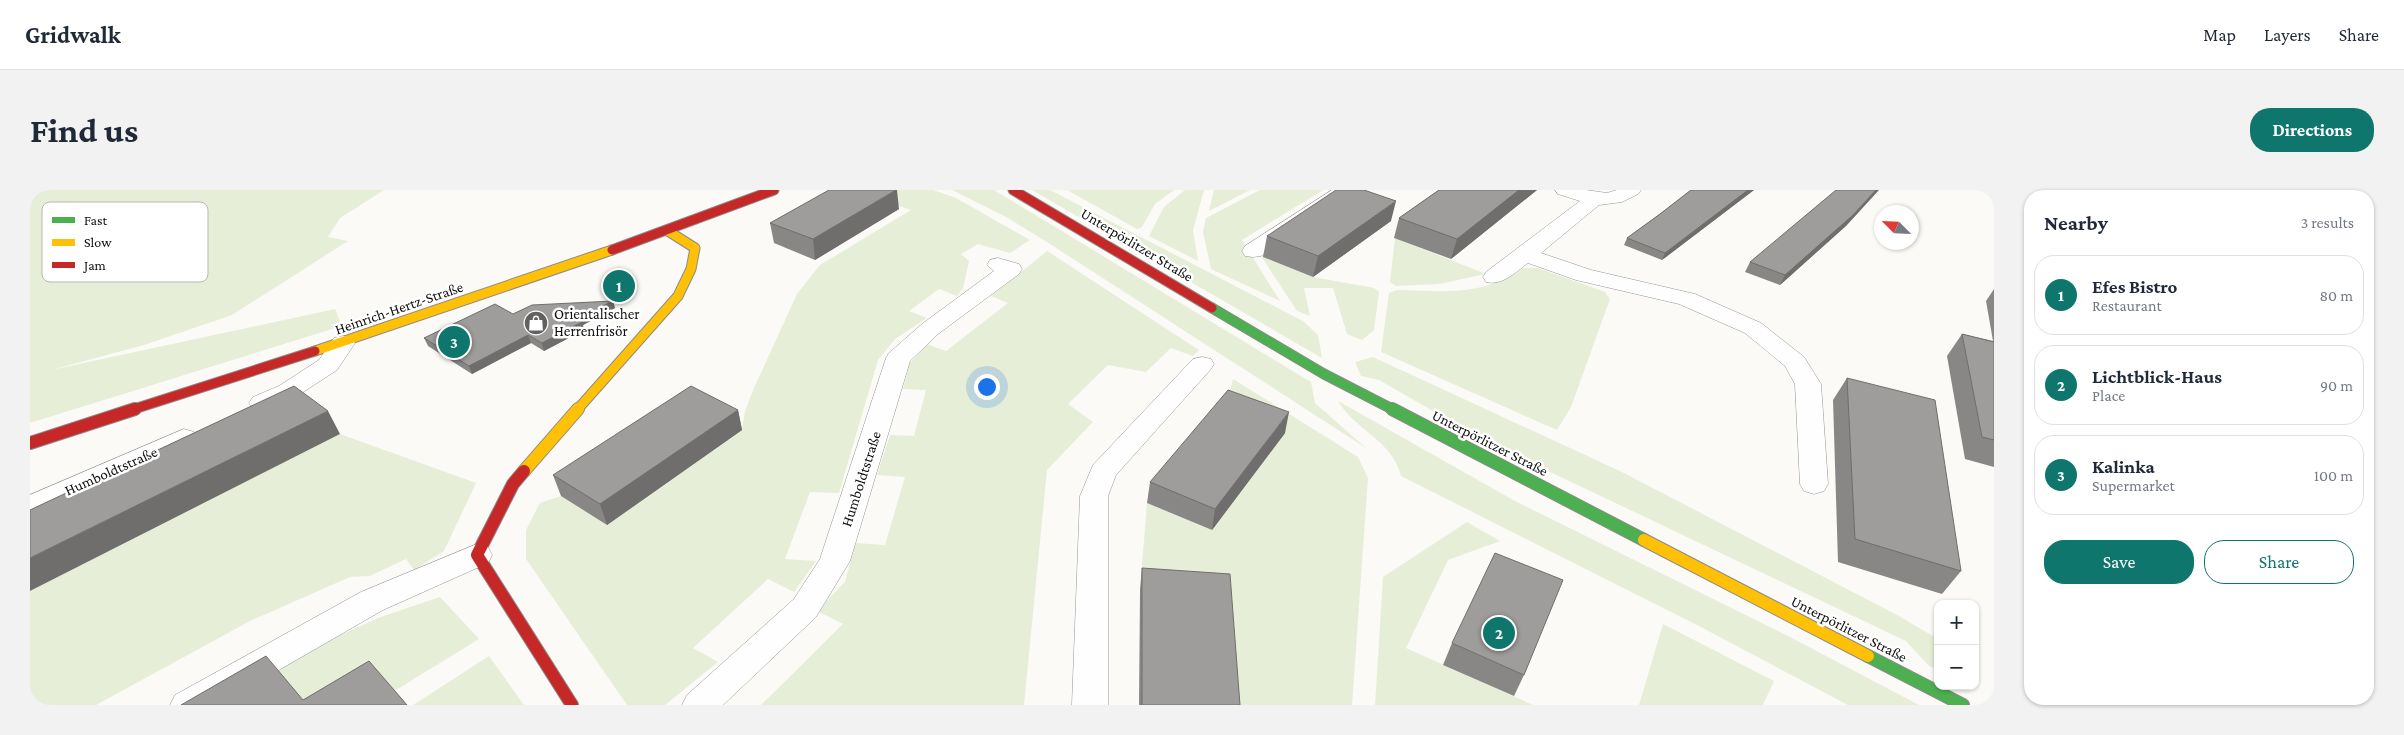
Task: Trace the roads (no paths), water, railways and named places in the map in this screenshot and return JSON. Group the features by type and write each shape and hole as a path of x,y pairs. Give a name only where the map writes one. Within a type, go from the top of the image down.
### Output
{"street":[{"name":"Heinrich-Hertz-Straße","path":"30,443 343,343 668,231 774,190"},
{"name":"Unterpörlitzer Straße","path":"1013,190 1324,374 1962,705"},
{"path":"1253,251 1350,190"},
{"path":"1565,190 1594,199 1620,198 1631,190"},
{"path":"1494,277 1525,255 1594,199"},
{"path":"188,705 372,601 478,555 512,484 678,296 691,269 695,248 668,231"},
{"path":"1525,255 1584,276 1687,299 1753,328 1795,362 1808,384 1814,484"},
{"name":"Humboldtstraße","path":"700,705 805,608 835,560 898,358 930,329 1011,269 998,265"},
{"path":"243,412 288,391 328,365 343,343"},
{"path":"1090,705 1094,496 1103,472 1202,364"},
{"name":"Humboldtstraße","path":"30,507 209,427"},
{"path":"478,555 572,705"}],"place":[{"name":"Efes Bistro","path":"619,286"},
{"name":"Orientalischer Herrenfrisör","path":"536,323"},
{"name":"Kalinka","path":"454,342"},
{"name":"Lichtblick-Haus","path":"1499,633"}]}
